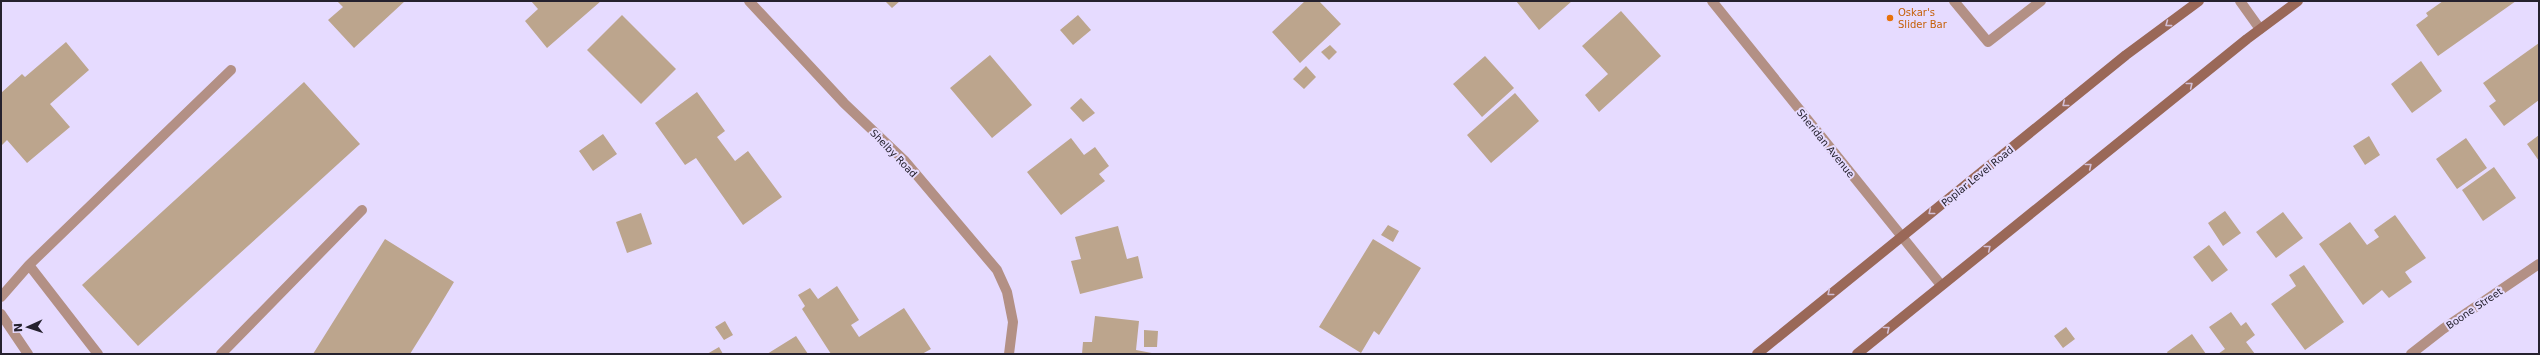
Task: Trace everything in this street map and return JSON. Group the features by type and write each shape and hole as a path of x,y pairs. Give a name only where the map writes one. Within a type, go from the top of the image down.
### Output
{"main road":[{"name":"Poplar Level Road","path":"1757,354 2126,55 2199,1"},
{"path":"1856,354 2260,29 2298,1"}],"street":[{"name":"Shelby Road","path":"749,1 844,103 904,160 997,270 1007,292 1013,322 1009,354"},
{"name":"Sheridan Avenue","path":"1712,1 1941,285"},
{"path":"1954,1 1988,42 2041,1"},
{"path":"2240,1 2260,29"},
{"path":"1,297 29,266 231,70"},
{"path":"221,354 362,210"},
{"name":"Boone Street","path":"2411,354 2443,329 2539,264"},
{"path":"29,266 98,354"},
{"path":"1,314 28,354"}],"building":[{"path":"337,1 405,1 354,48 328,20 343,7"},
{"path":"531,1 601,1 547,48 525,21 538,9"},
{"path":"885,1 900,1 892,8"},
{"path":"1305,1 1319,1 1341,24 1300,63 1272,32"},
{"path":"1516,1 1572,1 1539,30"},
{"path":"2443,1 2516,1 2438,56 2416,25 2428,16 2426,13"},
{"path":"1621,11 1661,56 1599,112 1585,95 1608,74 1582,46"},
{"path":"622,15 676,69 641,104 587,50"},
{"path":"1078,15 1091,30 1073,45 1060,30"},
{"path":"66,42 89,70 50,104 70,127 27,163 7,140 1,146 1,93 22,74 25,77"},
{"path":"2539,43 2539,100 2504,126 2489,106 2496,101 2483,83"},
{"path":"1330,45 1337,52 1329,60 1321,52"},
{"path":"990,55 1032,105 992,138 950,88"},
{"path":"1485,56 1514,88 1482,117 1453,84"},
{"path":"2421,61 2442,91 2412,113 2391,84"},
{"path":"1306,66 1316,77 1304,89 1293,79"},
{"path":"304,82 360,144 138,346 82,285"},
{"path":"697,92 725,131 717,137 735,161 748,151 782,197 743,225 696,158 685,165 655,123"},
{"path":"1515,93 1539,121 1491,163 1467,135"},
{"path":"1081,98 1095,113 1083,122 1070,108"},
{"path":"603,134 617,154 593,171 579,151"},
{"path":"2539,135 2539,161 2527,144"},
{"path":"2369,136 2380,155 2365,165 2353,146"},
{"path":"1071,138 1084,155 1095,147 1109,166 1099,174 1105,181 1061,215 1027,172"},
{"path":"2466,138 2487,168 2457,189 2436,159"},
{"path":"2494,167 2516,198 2483,221 2462,190"},
{"path":"2225,211 2241,233 2223,246 2208,223"},
{"path":"2283,212 2303,238 2276,258 2256,232"},
{"path":"641,213 652,244 627,253 616,222"},
{"path":"2395,215 2426,258 2405,272 2412,282 2389,298 2382,290 2363,305 2319,244 2350,222 2367,245 2379,237 2374,230"},
{"path":"1388,225 1399,231 1393,242 1381,235"},
{"path":"1118,226 1127,259 1138,256 1143,278 1080,294 1071,261 1081,259 1075,237"},
{"path":"385,239 454,282 410,354 313,354"},
{"path":"1373,239 1421,268 1379,335 1374,331 1361,353 1319,327"},
{"path":"2209,245 2228,270 2212,282 2193,257"},
{"path":"2304,265 2344,322 2305,350 2271,304 2296,286 2289,275"},
{"path":"837,286 859,320 851,325 859,337 904,308 931,349 922,354 831,354 802,309 805,306 798,295 810,288 818,299"},
{"path":"2231,312 2241,326 2246,322 2255,335 2246,342 2255,354 2218,354 2225,349 2209,327"},
{"path":"1095,316 1139,321 1136,350 1157,354 1082,354 1083,342 1092,342"},
{"path":"725,321 733,335 724,340 715,327"},
{"path":"2066,327 2075,339 2063,348 2054,336"},
{"path":"1144,330 1158,331 1157,347 1144,347"},
{"path":"2192,334 2206,354 2168,354 2167,352"},
{"path":"796,336 808,354 767,354"},
{"path":"719,347 723,354 707,354"}],"place":[{"name":"Oskar's Slider Bar","path":"1890,18"}]}
